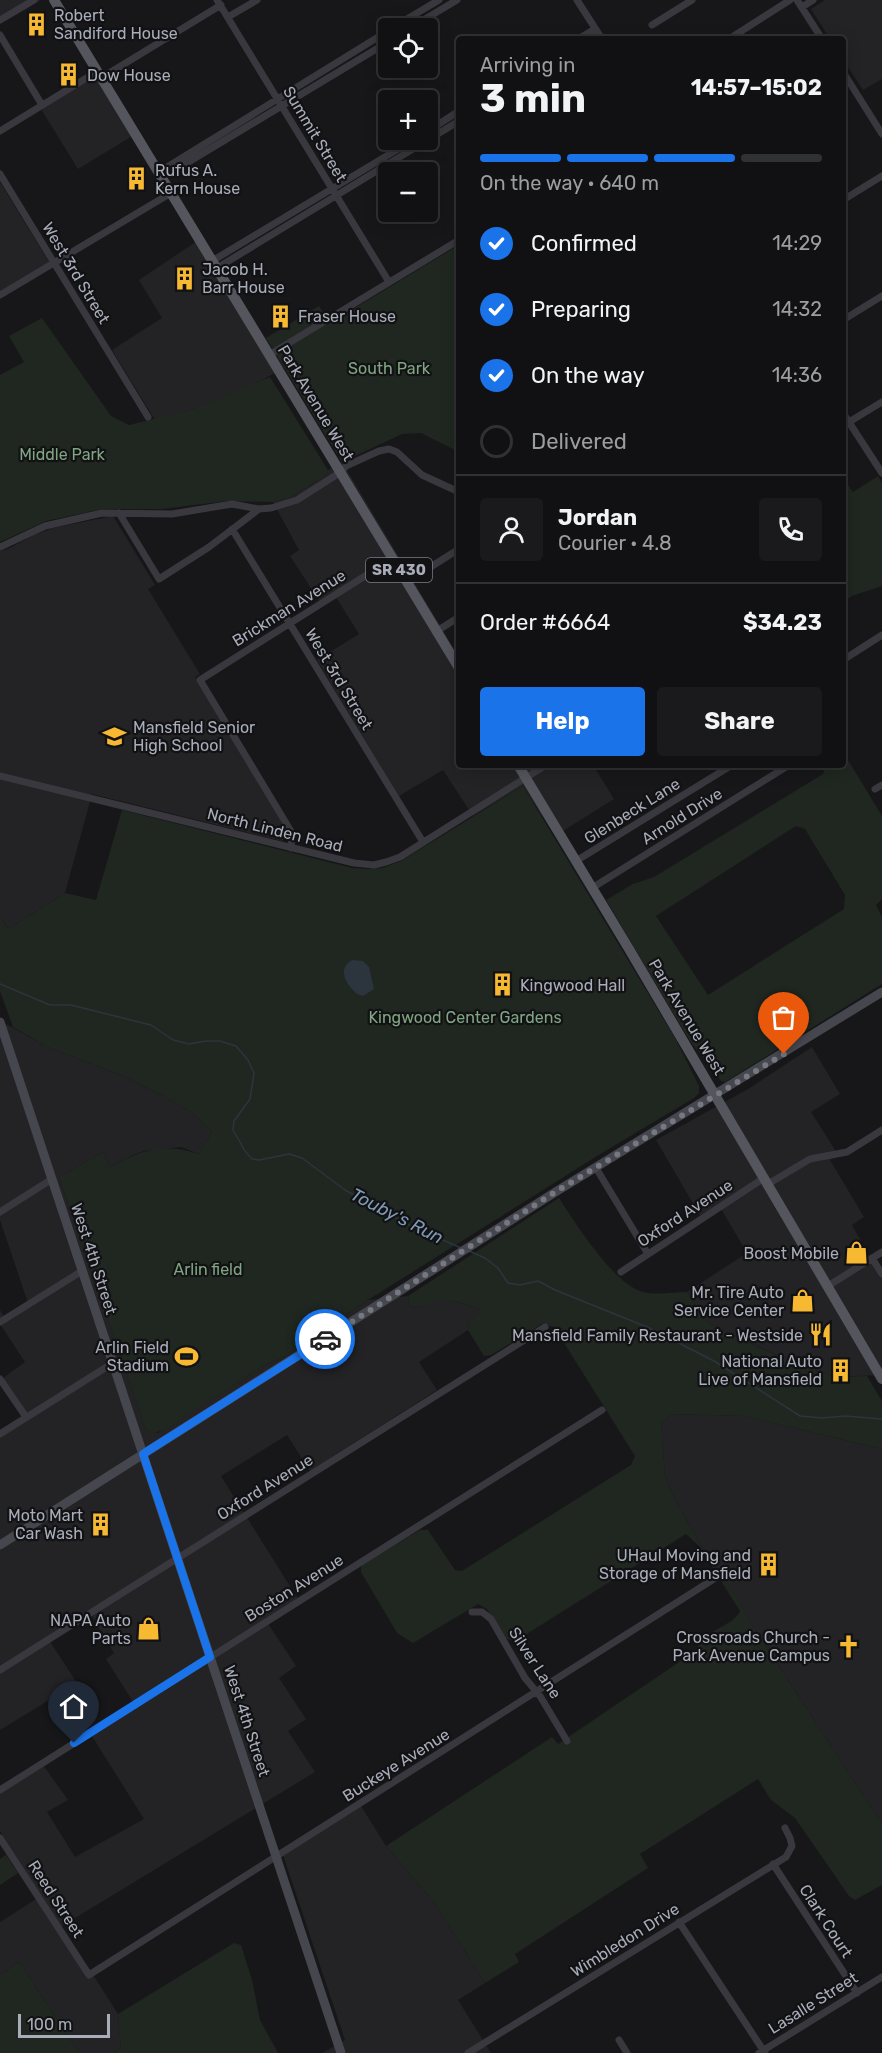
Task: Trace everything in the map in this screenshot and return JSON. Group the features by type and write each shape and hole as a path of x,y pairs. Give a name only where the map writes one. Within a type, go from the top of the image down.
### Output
{"main road":[{"name":"Park Avenue West","path":"54,0 456,663"},
{"name":"Park Avenue West","path":"520,768 882,1378"},
{"path":"0,1545 504,1224 882,992"},
{"name":"West 4th Street","path":"1,1024 341,2053"}],"street":[{"path":"0,20 34,0"},
{"path":"228,17 257,0"},
{"path":"410,18 440,0"},
{"path":"427,18 457,0"},
{"path":"577,0 598,35"},
{"path":"652,25 692,0"},
{"path":"734,36 790,0"},
{"path":"797,0 820,36"},
{"path":"802,8 813,0"},
{"path":"0,131 42,105 100,75 219,3"},
{"name":"Summit Street","path":"219,3 389,282"},
{"path":"0,35 42,105"},
{"path":"160,175 277,98 378,37"},
{"path":"160,175 378,48"},
{"path":"846,84 882,134"},
{"path":"438,125 456,113"},
{"path":"214,265 334,192 456,123"},
{"path":"334,192 398,150"},
{"name":"West 3rd Street","path":"0,174 148,417"},
{"path":"846,198 882,176"},
{"path":"0,296 171,193"},
{"path":"269,355 456,242"},
{"path":"846,318 882,296"},
{"path":"846,418 882,402"},
{"path":"846,419 882,473"},
{"path":"0,547 45,526 102,513 172,514 236,505 259,509 271,508 297,500 346,466 379,451 389,449 398,452 422,475 456,491"},
{"path":"235,527 243,516 241,509 236,505"},
{"path":"119,513 159,579 209,547 259,509"},
{"name":"West 3rd Street","path":"235,527 290,624 423,842"},
{"path":"407,582 456,551"},
{"name":"Brickman Avenue","path":"291,848 292,832 200,680 393,559"},
{"path":"437,631 456,619"},
{"path":"846,658 882,635"},
{"name":"North Linden Road","path":"0,776 354,863 374,864 393,860 541,768"},
{"name":"Glenbeck Lane","path":"576,861 727,768"},
{"name":"Arnold Drive","path":"592,888 784,768"},
{"name":"Oxford Avenue","path":"621,1272 766,1181 810,1159 847,1152 882,1131"},
{"path":"596,1168 648,1254"},
{"path":"0,1212 52,1179"},
{"path":"828,1286 882,1252"},
{"path":"872,1258 882,1274"},
{"path":"0,1322 82,1271"},
{"name":"Oxford Avenue","path":"0,1670 545,1326"},
{"path":"0,1434 113,1363"},
{"path":"0,1378 26,1417"},
{"name":"Boston Avenue","path":"0,1790 602,1410"},
{"name":"Buckeye Avenue","path":"89,1975 717,1577"},
{"name":"Silver Lane","path":"472,1612 482,1612 491,1619 525,1678 554,1717 567,1741"},
{"name":"Wimbledon Drive","path":"468,2053 789,1853 792,1846 785,1827"},
{"name":"Reed Street","path":"0,1838 89,1975"},
{"name":"Clark Court","path":"773,1864 857,1993"},
{"path":"679,1922 763,2052"},
{"name":"Lasalle Street","path":"763,2052 882,1977"},
{"path":"619,2040 627,2053"}],"shaded area":[{"path":"0,0 41,0 0,24"},
{"path":"825,0 882,0 882,79 863,90 846,64 846,36 828,36 811,9"},
{"path":"102,72 139,132 78,169 41,109"},
{"path":"0,182 49,262 0,291"},
{"path":"203,237 284,368 251,386 190,410 155,420 112,350 162,318 139,280"},
{"path":"342,462 456,652 456,768 595,768 614,799 555,836 523,786 473,816 443,770 399,796 317,660 359,634 334,594 320,602 290,556 299,550 273,502 291,497 325,476 328,470"},
{"name":"Mansfield Senior High School","path":"113,516 155,585 148,589 200,674 195,677 290,836 282,841 92,794 65,893 8,929 0,917 0,551 53,528"},
{"path":"352,960 363,961 369,967 374,989 363,996 353,990 345,977 345,968"},
{"path":"0,1023 48,1047 126,1077 173,1101 195,1115 212,1132 199,1154 181,1147 144,1151 110,1167 103,1152 59,1177 146,1430 158,1433 264,1365 282,1358 368,1300 408,1296 409,1306 416,1308 432,1301 448,1299 482,1312 469,1321 468,1330 419,1362 437,1390 310,1471 287,1435 221,1476 298,1599 265,1619 296,1666 279,1678 306,1719 288,1731 315,1772 62,1926 118,2014 121,2048 114,2053 79,2053 19,1962 0,1975 0,1922 41,1896 0,1831 0,1793 43,1765 68,1800 47,1812 75,1857 144,1819 90,1733 135,1705 106,1659 114,1653 90,1613 49,1640 77,1683 0,1730 0,1437 30,1419 3,1378 25,1362 0,1324 0,1310 5,1318 28,1303 0,1220"},
{"path":"812,1047 840,1094 811,1112 839,1156 830,1160 864,1217 852,1225 882,1278 882,1375 835,1377 787,1360 710,1324 703,1318 687,1292 747,1253 720,1207 702,1219 656,1140 748,1089"},
{"path":"672,1414 745,1416 882,1449 882,1824 701,1546 671,1492 665,1476 661,1423"},
{"path":"361,1806 386,1846 434,1902 485,1983 458,2000 491,2053 322,2053 345,2040 283,1855"}],"green space":[{"name":"South Park","path":"456,247 456,450 421,433 402,434 342,462 266,338 319,306 330,323"},
{"name":"Middle Park","path":"42,318 111,416 129,425 190,410 270,377 328,470 325,476 291,497 273,502 226,501 162,509 102,509 46,521 0,542 0,375 24,362 9,336"},
{"path":"878,476 882,483 882,586 846,600 846,482 853,492"},
{"path":"846,753 848,760 882,816 882,899 876,905 882,917 882,984 725,1082 721,1081 690,1041 606,900 633,884 654,877 823,774 825,768 846,768","holes":["796,826 805,829 845,895 844,909 708,995 656,916"]},
{"path":"523,786 675,1038 699,1086 699,1093 368,1300 282,1358 264,1365 166,1429 155,1433 146,1430 59,1177 103,1152 110,1167 143,1152 164,1148 199,1154 212,1132 195,1115 173,1101 126,1077 48,1047 13,1027 0,991 0,917 8,929 65,893 96,900 122,810 352,868 367,869 383,868 401,861"},
{"path":"559,1198 595,1250 629,1285 640,1291 651,1293 687,1292 703,1318 710,1324 782,1358 835,1377 867,1376 882,1401 882,1449 745,1416 672,1414 661,1423 665,1476 671,1492 701,1546 882,1824 882,1885 855,1900 849,1896 795,1818 771,1800 758,1779 640,1854 648,1868 515,1954 519,1962 485,1983 434,1902 386,1846 552,1737 558,1744 697,1650 705,1637 730,1622 740,1611 699,1546 686,1534 517,1640 506,1639 487,1609 478,1604 413,1643 397,1633 361,1572 361,1565 420,1530 428,1530 455,1570 462,1571 631,1465 635,1456 554,1327 542,1324 491,1355 484,1356 468,1330 469,1321 481,1312 479,1309 448,1300 416,1308 409,1306 408,1296"},
{"path":"6,1855 18,1873 0,1885 0,1859"},
{"path":"234,1943 241,1945 252,1980 260,2020 278,2053 114,2053 121,2048 118,2014"},
{"path":"19,1962 79,2053 0,2053 0,1975"}],"waterway":[{"name":"Touby's Run","path":"0,984 50,1005 71,1005 151,1025 173,1040 189,1044 220,1041 236,1046 248,1060 254,1073 250,1099 234,1121 233,1130 252,1159 259,1160 289,1154 302,1158 345,1190 407,1224 461,1248"},
{"name":"Touby's Run","path":"469,1251 485,1258 498,1268 508,1283 520,1285 538,1281 647,1327 714,1361 800,1416 882,1419"}],"way so far":[{"path":"325,1339 557,1191 784,1054"}],"place":[{"name":"Robert Sandiford House","path":"36,24"},
{"name":"Dow House","path":"69,75"},
{"name":"Rufus A. Kern House","path":"137,179"},
{"name":"Jacob H. Barr House","path":"184,278"},
{"name":"Fraser House","path":"280,316"},
{"name":"Mansfield Senior High School","path":"115,736"},
{"name":"Kingwood Hall","path":"502,985"},
{"name":"Boost Mobile","path":"857,1253"},
{"name":"Mr. Tire Auto Service Center","path":"802,1301"},
{"name":"Mansfield Family Restaurant - Westside","path":"821,1335"},
{"name":"Arlin Field Stadium","path":"187,1356"},
{"name":"National Auto Live of Mansfield","path":"840,1370"},
{"name":"Moto Mart Car Wash","path":"101,1524"},
{"name":"UHaul Moving and Storage of Mansfield","path":"769,1564"},
{"name":"NAPA Auto Parts","path":"149,1629"},
{"name":"Crossroads Church - Park Avenue Campus","path":"848,1646"}],"route":[{"path":"74,1743 210,1657 143,1454 325,1339"}],"park label":[{"name":"Kingwood Center Gardens","path":"465,1017"},
{"name":"Arlin field","path":"208,1269"}]}
